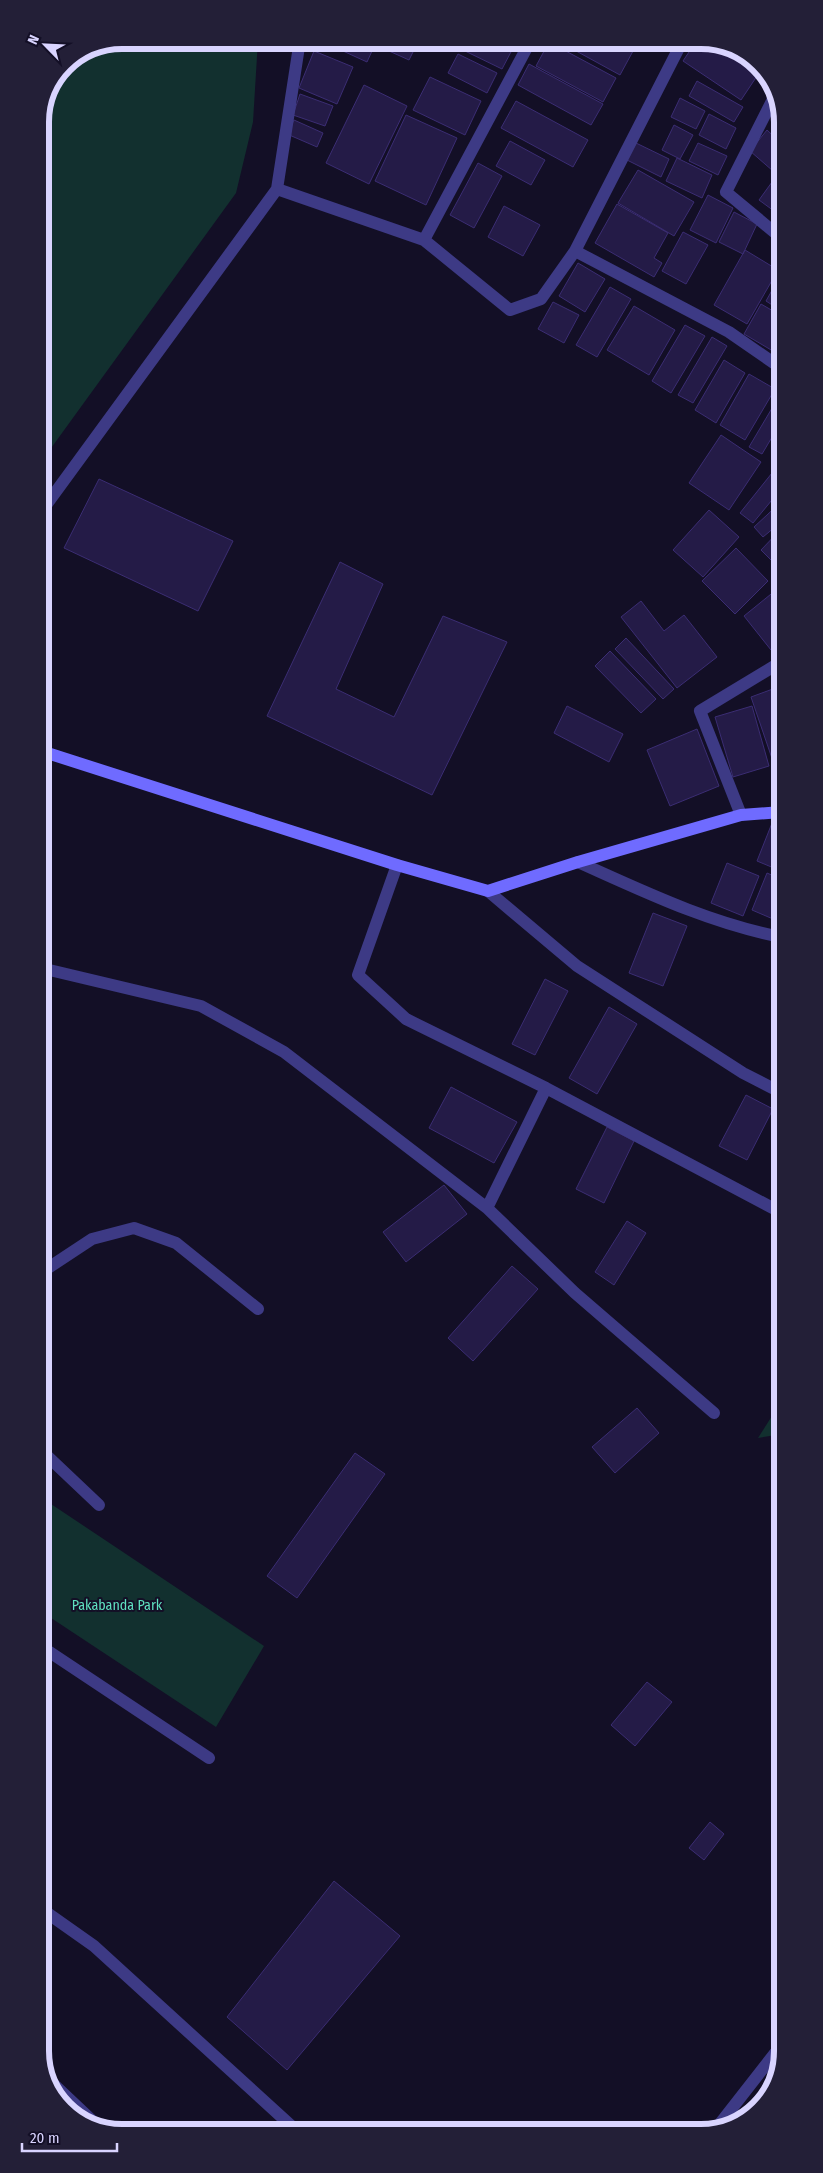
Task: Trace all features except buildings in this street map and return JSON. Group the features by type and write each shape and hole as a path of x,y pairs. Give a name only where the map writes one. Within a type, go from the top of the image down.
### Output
{"street":[{"path":"49,501 277,189 299,49"},
{"path":"424,240 526,49"},
{"path":"277,189 424,240 510,310 541,299 576,251 678,49"},
{"path":"772,102 726,192 774,232"},
{"path":"576,251 729,332 774,364"},
{"path":"740,816 700,711 774,666"},
{"path":"49,754 396,866 488,891 577,966 743,1073 774,1089"},
{"path":"488,891 578,862 740,816 774,813"},
{"path":"578,862 676,906 745,930 774,936"},
{"path":"396,866 358,976 406,1019 546,1088 774,1209"},
{"path":"49,970 201,1006 284,1052 487,1208 575,1292 714,1413"},
{"path":"487,1208 546,1088"},
{"path":"49,1267 92,1239 134,1228 176,1243 258,1309"},
{"path":"49,1458 99,1505"},
{"path":"49,1652 209,1758"},
{"path":"49,1914 94,1946 289,2124"},
{"path":"722,2121 774,2054"},
{"path":"60,2090 89,2117"}],"green space":[{"path":"257,49 253,122 236,193 49,451 49,117 56,89 73,67 94,54 107,50"},
{"path":"774,1413 774,1435 758,1438"},
{"name":"Pakabanda Park","path":"49,1503 264,1646 216,1727 49,1617"}]}
